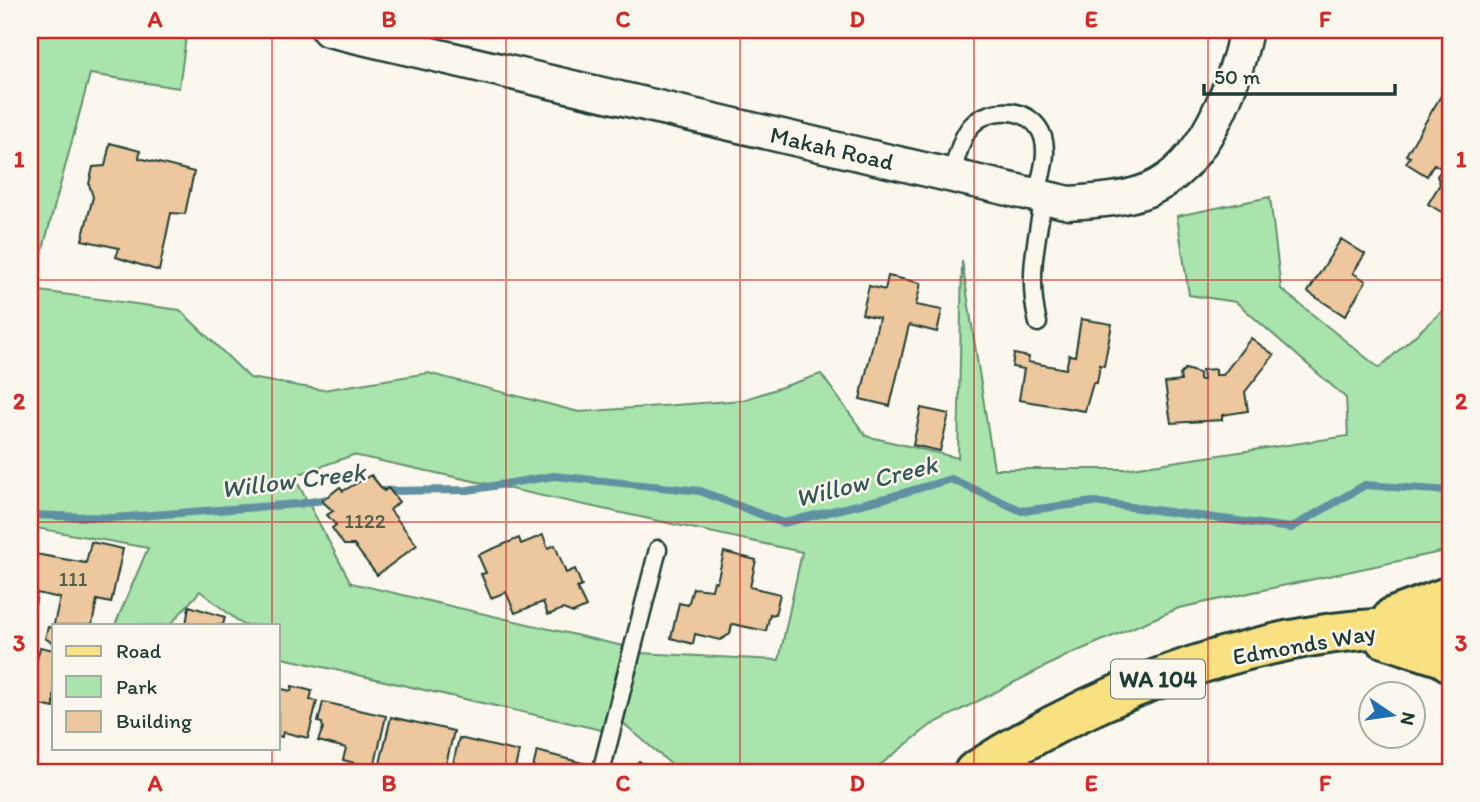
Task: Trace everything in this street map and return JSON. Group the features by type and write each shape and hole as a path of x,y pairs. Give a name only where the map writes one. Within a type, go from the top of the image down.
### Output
{"main road":[{"path":"1359,630 1450,596"},
{"name":"Edmonds Way","path":"974,772 1007,751 1140,685 1262,647 1359,630 1450,626"},
{"path":"1359,630 1443,657 1450,663"}],"street":[{"name":"Makah Road","path":"337,31 1069,203 1124,197 1151,189 1187,161 1223,106 1246,30"}],"lane":[{"path":"951,175 963,138 972,124 1001,110 1019,114 1034,122 1043,137 1044,159 1032,258 1032,300 1038,323"},
{"path":"601,772 658,549"}],"green space":[{"path":"30,30 187,30 179,88 90,74 32,290 180,310 250,378 323,390 428,373 579,412 743,400 821,374 866,436 958,458 962,261 994,469 1125,469 1348,436 1346,398 1236,302 1189,295 1177,216 1270,197 1281,289 1379,368 1450,304 1450,550 1179,608 1066,656 931,725 871,772 680,772 623,723 640,653 779,660 802,552 353,455 294,476 351,583 623,646 606,731 283,658 280,656 280,624 242,624 200,591 171,624 115,624 148,548 30,527"}],"building":[{"path":"1449,82 1450,217 1428,204 1440,184 1437,176 1442,169 1434,164 1427,176 1406,163 1410,157 1406,155"},
{"path":"110,143 140,151 139,158 194,172 185,214 171,213 159,271 116,257 119,248 82,240 93,197 89,184 93,167 105,166"},
{"path":"1341,239 1365,254 1353,273 1366,281 1345,316 1308,292"},
{"path":"888,276 921,283 916,305 942,310 937,332 909,325 890,406 860,399 879,318 862,314 869,286 885,290"},
{"path":"1081,319 1112,324 1104,366 1100,365 1097,383 1093,383 1085,411 1019,400 1024,369 1012,367 1014,354 1029,357 1028,362 1066,369 1069,355 1075,356"},
{"path":"1251,338 1274,355 1245,392 1248,411 1222,415 1222,420 1171,423 1165,383 1181,381 1180,375 1185,369 1199,373 1199,380 1203,380 1202,370 1216,369 1216,375 1223,375"},
{"path":"921,408 949,414 940,451 913,445"},
{"path":"371,475 384,491 388,488 399,502 390,510 417,545 377,575 354,545 344,545 332,528 336,525 327,515 333,511 322,501 340,487 343,491"},
{"path":"543,535 548,548 555,545 566,573 575,569 582,586 577,588 586,607 573,613 563,609 548,615 543,602 515,613 506,592 491,598 481,574 486,573 478,555 519,538 521,544"},
{"path":"30,537 38,539 35,554 86,563 91,542 123,549 111,603 97,600 92,624 54,624 60,598 37,593 30,636"},
{"path":"724,552 756,560 750,587 780,594 775,615 770,614 766,631 732,624 730,634 720,640 695,634 693,644 671,638 679,603 688,605 693,588 712,590 714,581 717,582"},
{"path":"189,606 225,617 223,624 186,624"},
{"path":"48,627 52,628 52,643 45,638"},
{"path":"40,647 52,650 52,708 31,703 30,706 30,667 35,668"},
{"path":"292,686 312,691 310,700 317,701 308,738 283,732 280,736 280,688 291,691"},
{"path":"323,702 386,716 374,768 343,760 346,748 318,741 323,728 322,723 318,722"},
{"path":"391,717 454,731 444,772 387,772 379,768"},
{"path":"459,738 519,752 514,772 451,772"},
{"path":"537,751 590,765 588,772 532,772"},
{"path":"639,761 651,770 658,772 630,772"}],"waterway":[{"name":"Willow Creek","path":"381,491 468,490 554,476 700,491 783,523 951,479 1022,511 1093,502 1291,528 1365,485 1450,491"},
{"name":"Willow Creek","path":"30,515 113,518 298,504 334,498"}]}
